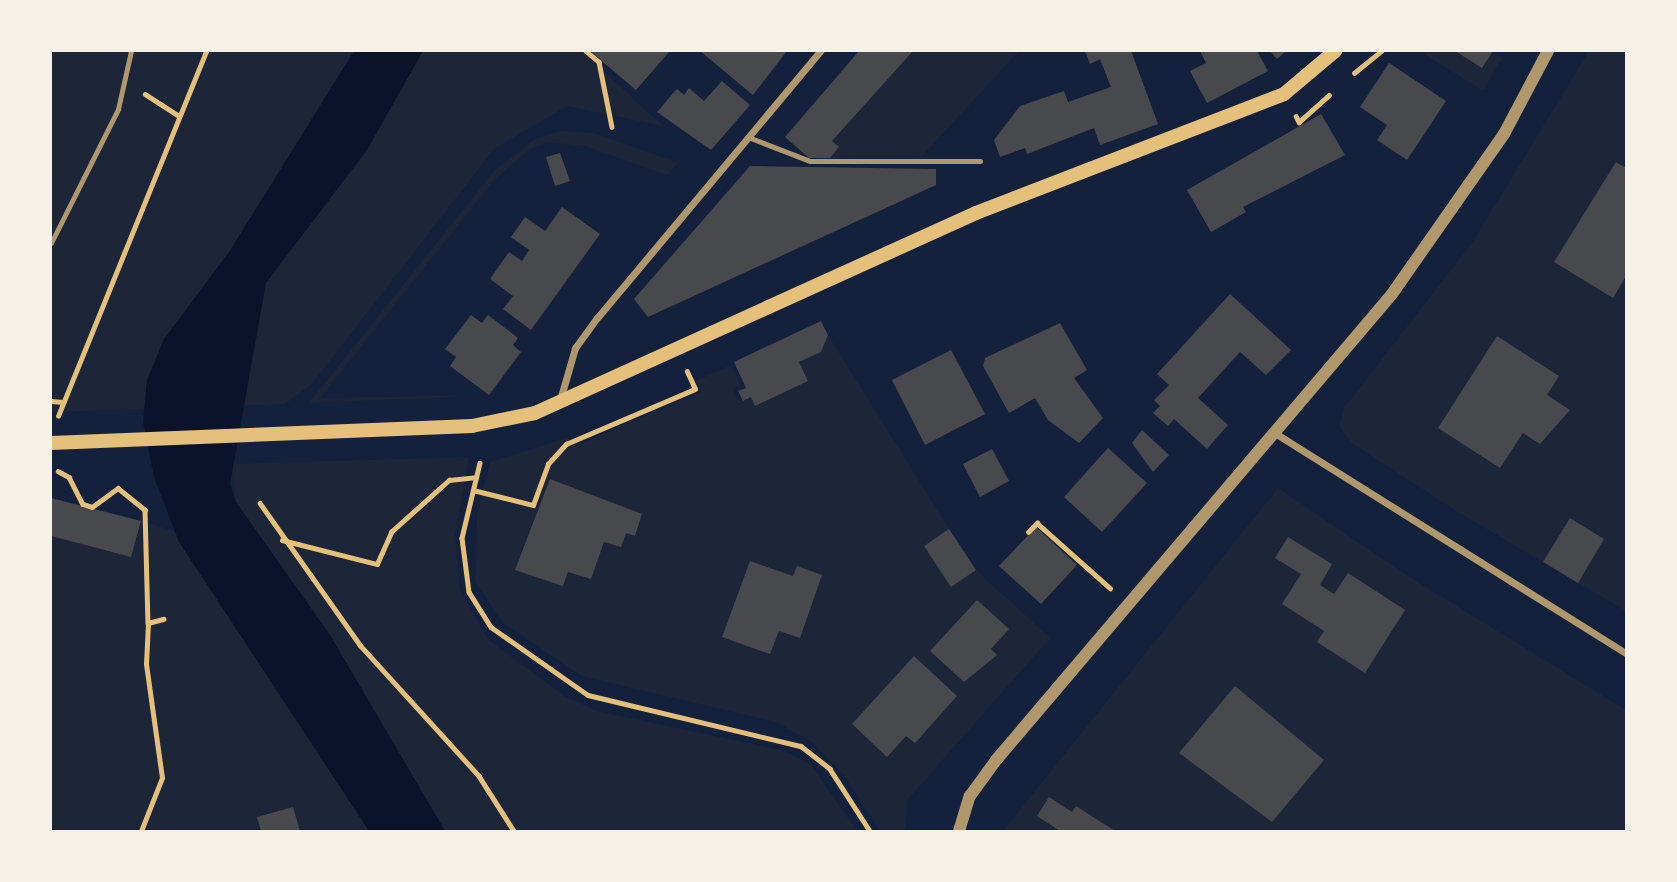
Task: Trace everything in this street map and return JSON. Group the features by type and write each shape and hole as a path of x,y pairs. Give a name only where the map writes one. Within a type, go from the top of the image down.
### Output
{"main road":[{"path":"51,443 427,428 492,423 560,405 976,213 1284,94 1335,51"}],"street":[{"path":"560,405 561,379 575,348 820,51"},
{"path":"959,831 970,796 997,760 1127,603 1278,435 1400,282 1504,134 1548,51"},
{"path":"1278,435 1626,653"}],"lane":[{"path":"51,243 127,83 131,51"},
{"path":"748,137 810,161 980,161"}],"path":[{"path":"55,424 206,51"},
{"path":"586,51 599,62 612,127"},
{"path":"127,83 179,116"},
{"path":"473,490 533,505 548,464 566,444 695,389 678,352"},
{"path":"51,401 63,402"},
{"path":"480,463 462,538 469,592 491,627 588,695 802,746 830,769 870,831"},
{"path":"51,467 69,477 83,504 92,507 118,488 145,510 148,623 146,664 162,778 141,831"},
{"path":"281,540 377,564 391,532 449,480 476,477"},
{"path":"260,503 281,540 360,645 479,776 514,831"},
{"path":"1028,532 1037,523 1127,603"},
{"path":"148,623 163,619"}],"shaded area":[{"path":"51,51 582,51 663,126 567,106 494,149 311,385 285,404 51,412"},
{"path":"354,51 423,51 367,150 266,283 230,484 236,502 330,635 445,831 369,831 179,542 154,477 143,422 147,380 164,339 229,252"},
{"path":"913,51 1019,51 922,156 830,158 839,147 832,141"},
{"path":"1420,51 1455,51 1482,68 1492,52 1502,58 1483,91"},
{"path":"1589,51 1626,51 1626,611 1458,512 1352,443 1339,426 1344,408 1472,243"},
{"path":"560,131 594,133 678,163 667,175 585,146 547,142 530,149 495,179 320,398 489,395 309,403 495,170 535,139"},
{"path":"828,335 949,529 924,546 951,586 976,570 1050,638 908,799 905,831 880,831 843,774 811,741 776,722 582,676 502,622 475,581 477,514 490,462 570,437 575,446 701,392 696,381 731,365 741,385 733,389 739,401 751,397 756,406 808,381 799,362 821,352"},
{"path":"469,457 455,535 460,590 488,640 566,697 597,711 785,751 811,765 857,831 445,831 330,635 236,502 231,464"},
{"path":"1278,488 1411,578 1626,710 1626,831 1003,831"},
{"path":"141,521 174,531 369,831 300,831 293,807 258,817 261,831 51,831 51,536 131,557"}],"building":[{"path":"590,51 670,51 636,90"},
{"path":"700,51 787,51 753,95"},
{"path":"859,51 913,51 832,141 839,147 830,158 809,158 785,137"},
{"path":"1085,51 1131,51 1158,124 1100,145 1094,128 1027,154 1025,148 1000,157 994,140 1020,106 1064,91 1068,102 1111,87 1100,59 1090,64"},
{"path":"1200,51 1257,51 1268,71 1207,103 1190,71 1206,63"},
{"path":"1270,51 1286,51 1277,59"},
{"path":"1455,51 1493,51 1482,68"},
{"path":"1389,63 1446,101 1407,160 1377,140 1387,125 1360,107"},
{"path":"722,81 750,105 711,150 657,112 677,89 684,95 689,88 704,101"},
{"path":"1321,114 1345,155 1243,207 1246,212 1211,232 1187,190"},
{"path":"560,153 570,181 555,186 546,157"},
{"path":"1616,162 1626,168 1626,276 1613,298 1554,262"},
{"path":"750,166 936,169 936,185 648,317 634,299"},
{"path":"562,207 600,234 531,330 503,309 513,296 490,279 509,252 522,261 529,250 511,237 525,217 545,231"},
{"path":"1230,294 1291,350 1266,375 1240,352 1198,398 1228,425 1207,449 1174,419 1168,426 1153,413 1160,406 1154,400 1169,385 1157,374"},
{"path":"471,315 482,323 488,315 518,338 513,345 521,352 489,395 450,366 456,357 445,349"},
{"path":"821,321 828,335 821,352 799,362 808,381 755,406 751,397 743,401 738,391 746,388 734,362"},
{"path":"1060,323 1087,370 1074,378 1103,418 1079,443 1048,420 1035,398 1009,413 983,366 985,358"},
{"path":"1497,336 1559,376 1547,395 1570,410 1540,444 1523,433 1500,468 1438,428"},
{"path":"951,350 985,414 925,445 892,380"},
{"path":"1142,430 1169,455 1153,472 1132,443"},
{"path":"1108,448 1147,483 1102,532 1064,497"},
{"path":"992,449 1009,481 980,497 963,464"},
{"path":"550,479 642,514 635,536 626,533 621,547 604,542 591,579 568,572 563,586 515,570"},
{"path":"51,498 141,521 131,557 51,536"},
{"path":"1570,518 1604,539 1578,583 1543,562"},
{"path":"1036,527 1077,565 1041,604 999,566"},
{"path":"949,529 976,570 951,587 924,546"},
{"path":"1288,537 1332,564 1320,585 1334,594 1348,573 1405,610 1365,673 1317,642 1324,631 1282,604 1301,574 1275,558"},
{"path":"750,561 793,576 797,566 822,575 800,638 779,631 770,654 722,637"},
{"path":"977,600 1009,629 991,649 997,655 964,682 930,651"},
{"path":"914,656 957,696 915,743 906,736 887,757 852,724"},
{"path":"1235,686 1324,760 1272,822 1179,753"},
{"path":"1049,797 1072,812 1076,806 1115,831 1060,831 1037,816"},
{"path":"293,807 300,831 261,831 257,817"}]}
